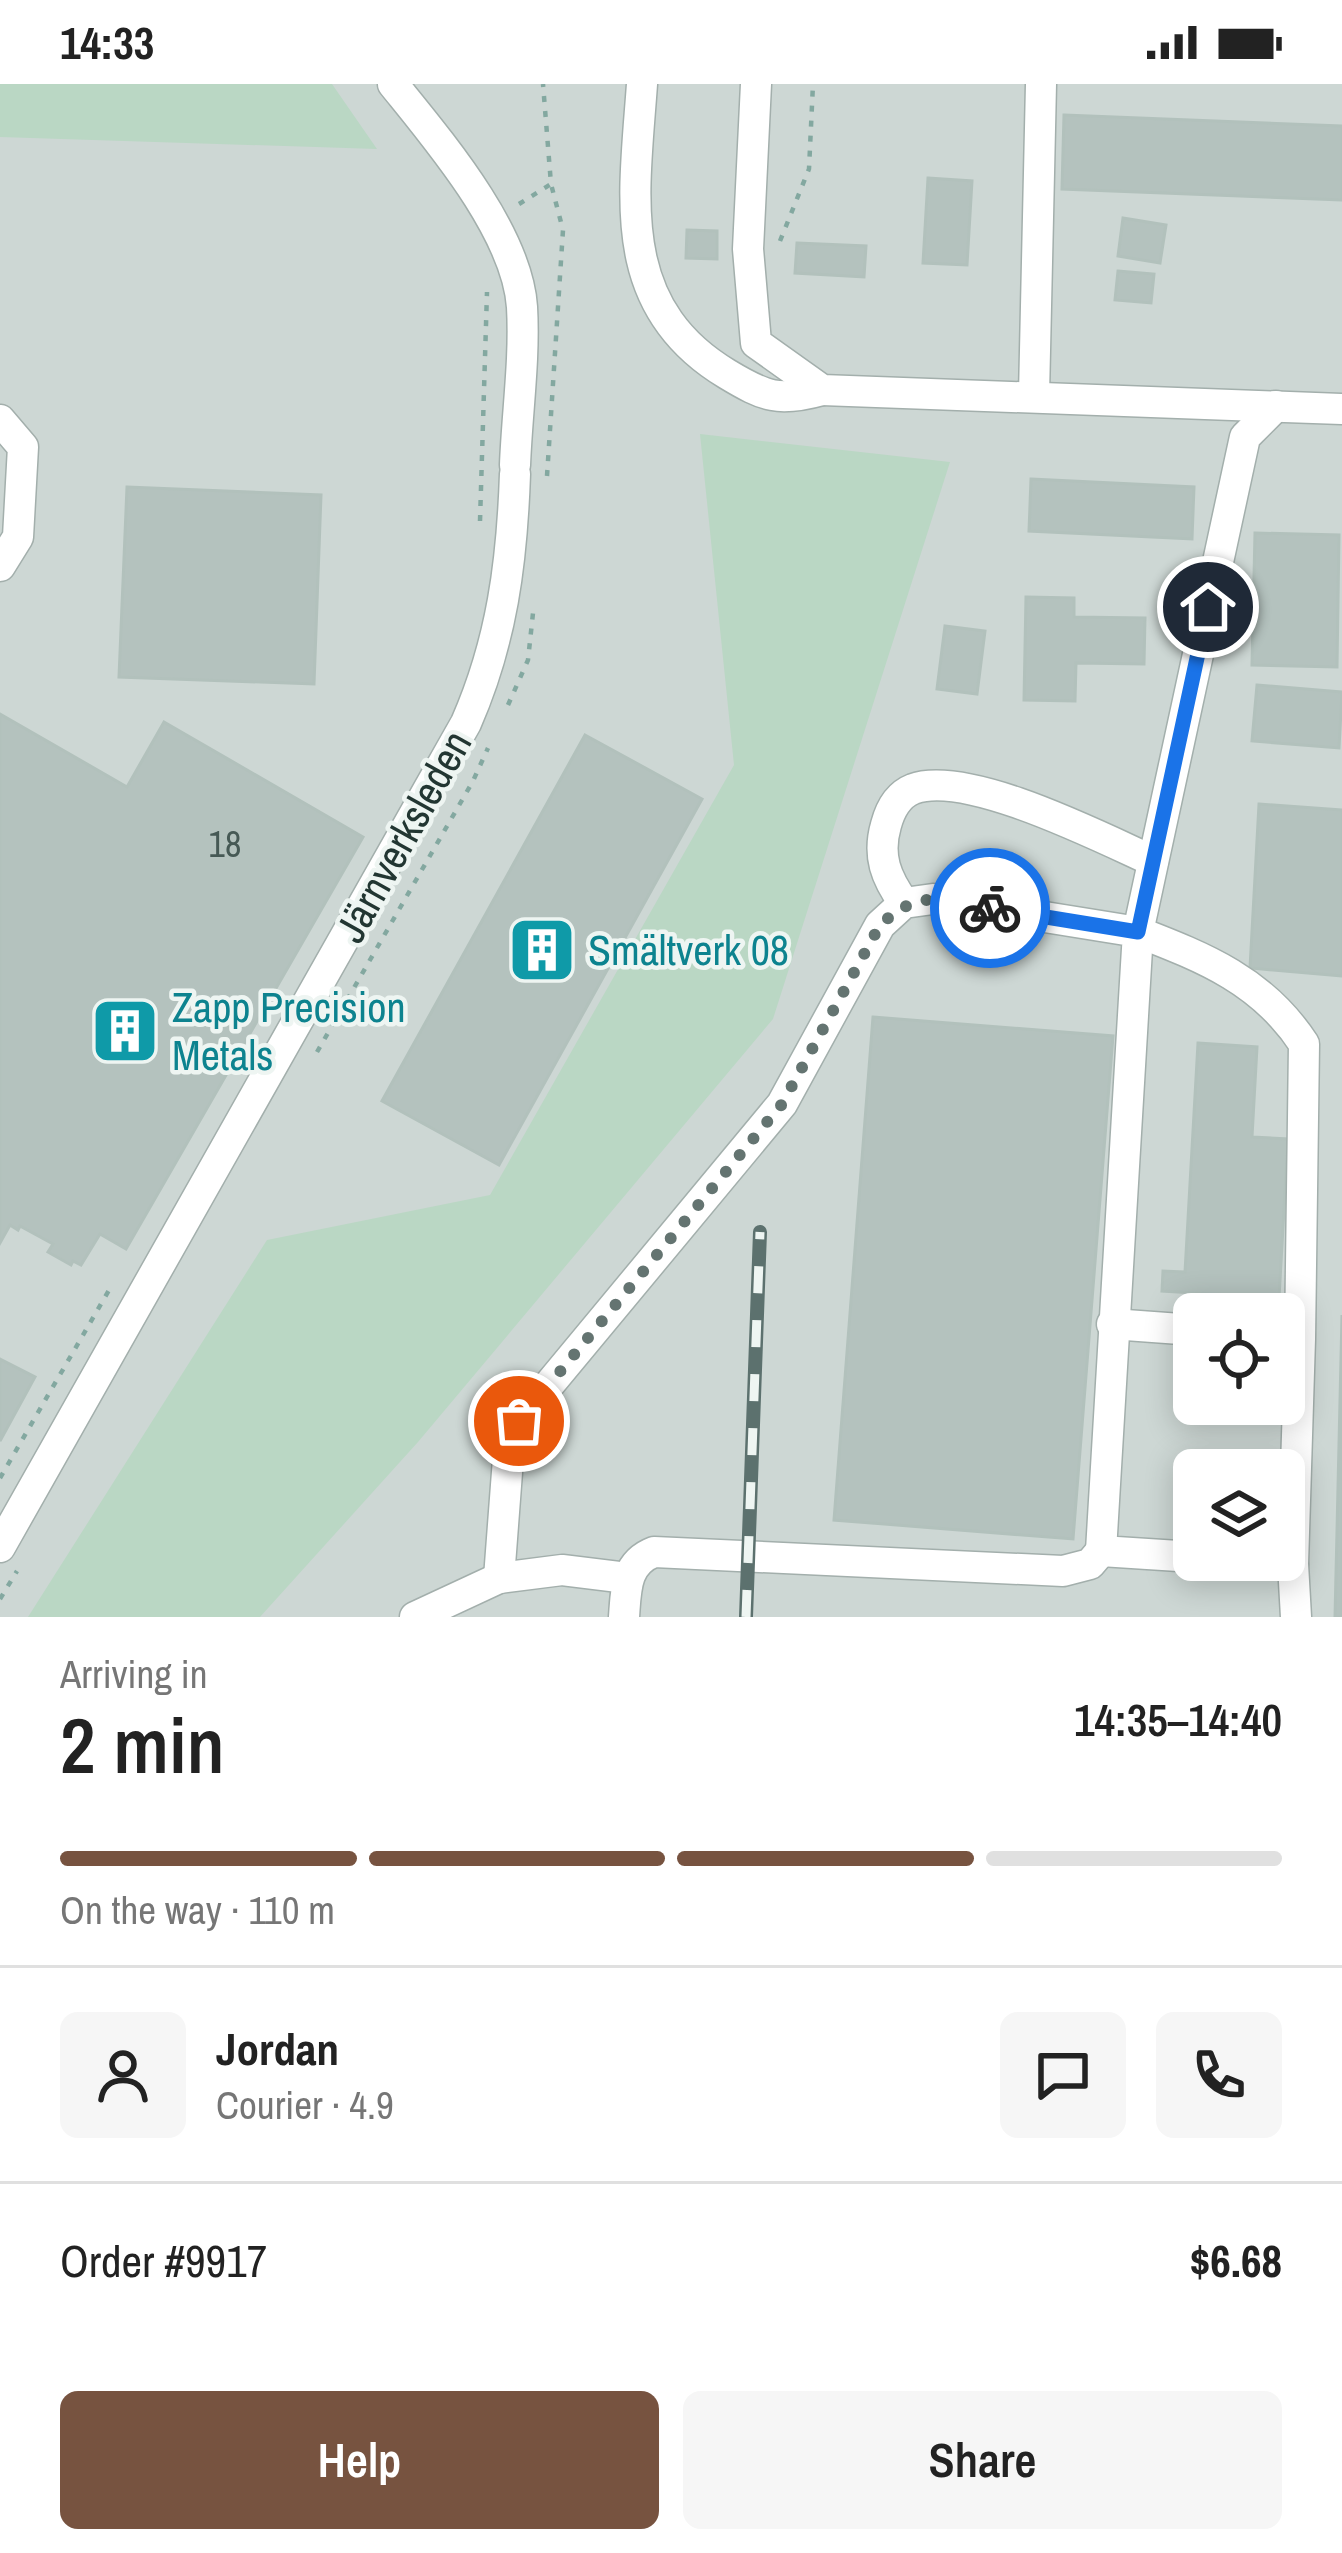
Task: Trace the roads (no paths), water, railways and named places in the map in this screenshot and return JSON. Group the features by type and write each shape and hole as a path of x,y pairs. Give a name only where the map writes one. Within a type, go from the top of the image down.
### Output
{"street":[{"name":"Järnverksleden","path":"0,1547 466,723 483,685 504,610 512,561 522,303 496,227 392,84"},
{"path":"643,84 634,206 645,273 664,320 706,362 758,391 788,400 822,391 1342,409"},
{"path":"756,84 748,249 756,343 822,391"},
{"path":"1034,395 1041,84"},
{"path":"624,1617 627,1578 639,1558 654,1552 1064,1571 1090,1564 1101,1551 1138,932 1244,436 1276,406"},
{"path":"0,420 23,447 19,536 0,566"},
{"path":"904,903 891,885 881,858 882,846 890,811 914,788 949,787 1011,801 1153,861"},
{"path":"499,1578 508,1459 519,1421 782,1104 880,925 904,903 933,899 1138,932 1232,974 1275,1004 1304,1044 1294,1293"},
{"path":"1112,1324 1173,1328"},
{"path":"1101,1551 1173,1556"},
{"path":"415,1617 499,1578 562,1570 627,1578"},
{"path":"1294,1581 1296,1617"}],"railway":[{"path":"746,1617 760,1232"}],"place":[{"name":"Smältverk 08","path":"542,950"},
{"name":"Zapp Precision Metals","path":"125,1031"}]}
